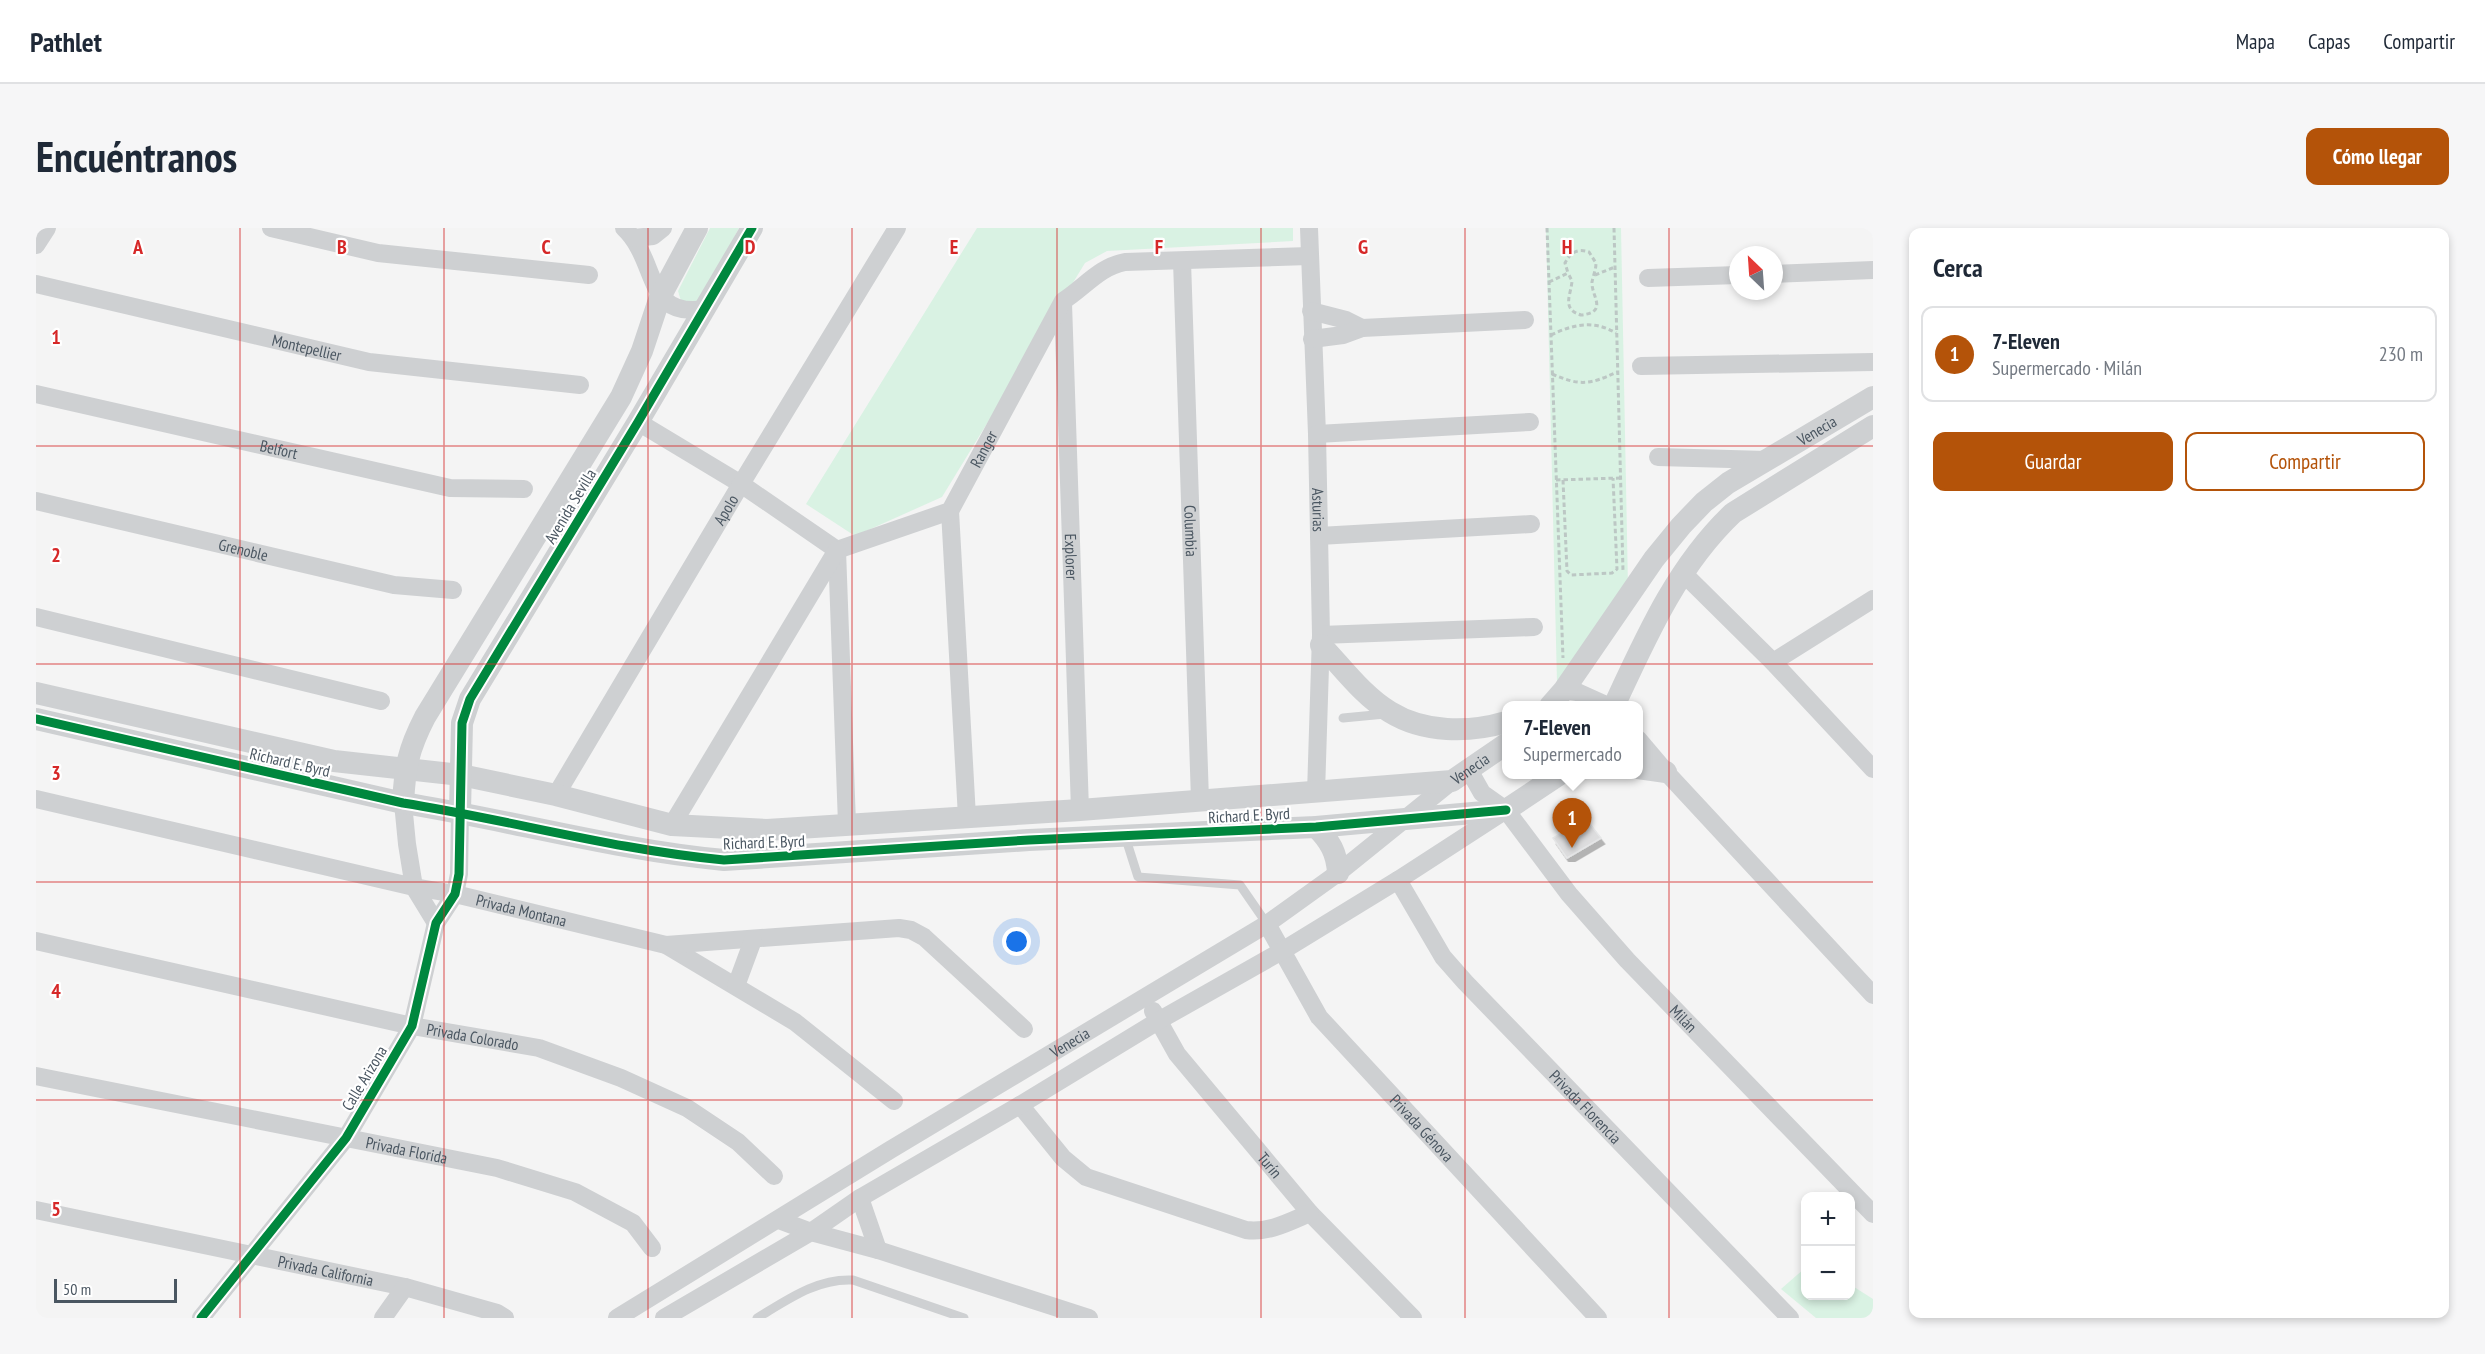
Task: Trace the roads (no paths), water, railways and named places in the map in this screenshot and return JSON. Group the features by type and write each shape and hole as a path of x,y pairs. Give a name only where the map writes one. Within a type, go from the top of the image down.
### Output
{"street":[{"path":"36,245 47,228"},
{"path":"272,228 378,253 589,274"},
{"path":"629,233 653,236 663,228"},
{"name":"Avenida Sevilla","path":"403,803 404,769 412,743 425,717 621,397 642,351 660,297 697,228"},
{"name":"Avenida Sevilla","path":"460,812 462,723 470,699 638,422 752,228"},
{"name":"Apolo","path":"556,795 897,228"},
{"name":"Asturias","path":"1309,228 1317,434 1321,640 1316,793"},
{"path":"629,233 649,267 660,297 672,307 681,310 705,309"},
{"name":"Ranger","path":"950,511 1063,301 1100,271 1114,264 1125,262 1309,256"},
{"name":"Columbia","path":"1182,261 1200,800"},
{"path":"1783,273 1873,270"},
{"path":"1648,278 1729,275"},
{"name":"Montepellier","path":"36,285 369,362 580,385"},
{"name":"Explorer","path":"1063,301 1080,810"},
{"path":"1311,311 1346,320 1362,328"},
{"path":"1312,339 1343,335 1362,328 1526,320"},
{"path":"1641,366 1873,362"},
{"name":"Belfort","path":"36,394 450,488 524,489"},
{"name":"Venecia","path":"1557,698 1624,599 1681,526 1704,502 1728,483 1873,398"},
{"path":"638,422 741,484 837,550"},
{"path":"1317,434 1530,422"},
{"name":"Venecia","path":"1616,701 1664,604 1701,547 1733,513 1873,426"},
{"path":"1801,440 1814,463"},
{"path":"1658,458 1766,460"},
{"name":"Grenoble","path":"36,501 394,585 453,590"},
{"path":"672,825 837,550 950,511 967,817"},
{"path":"1319,536 1531,524"},
{"path":"837,550 847,824"},
{"path":"1683,573 1773,662 1873,769"},
{"path":"1773,662 1873,598"},
{"path":"36,617 381,700"},
{"path":"1321,640 1534,627"},
{"path":"1321,640 1364,690 1391,713 1426,726 1456,730 1487,728 1502,723"},
{"path":"1557,698 1577,692 1598,701"},
{"name":"Richard E. Byrd","path":"36,693 334,761 461,775 556,795 672,825 767,830 1316,793 1461,776"},
{"name":"Richard E. Byrd","path":"36,719 403,803 460,812 675,855 724,860 1316,827 1506,810"},
{"path":"1643,745 1873,995"},
{"name":"Venecia","path":"617,1318 1267,924 1338,873 1461,776 1502,747"},
{"path":"1643,769 1666,772"},
{"name":"Milán","path":"1461,776 1506,810 1569,894 1627,960 1873,1214"},
{"name":"Venecia","path":"664,1318 811,1232 860,1198 1158,1021 1282,951 1398,880 1552,779"},
{"name":"Privada Montana","path":"36,799 414,887 455,894 666,945 795,1022 894,1101"},
{"path":"403,803 414,887 436,923"},
{"name":"Calle Arizona","path":"201,1318 346,1138 412,1026 436,923 455,894 459,874 460,812"},
{"path":"1316,827 1327,838 1333,849 1338,873"},
{"name":"Privada Florencia","path":"1398,880 1443,957 1465,982 1790,1318"},
{"name":"Privada Génova","path":"1267,924 1319,1017 1598,1318"},
{"path":"666,945 899,928 912,930 924,937 1024,1029"},
{"path":"736,986 753,940"},
{"name":"Privada Colorado","path":"36,941 412,1026 539,1048 621,1078 687,1108 738,1142 774,1176"},
{"name":"Turín","path":"1145,998 1177,1054 1310,1213 1413,1318"},
{"name":"Privada Florida","path":"36,1076 497,1168 575,1192 633,1222 652,1248"},
{"path":"1020,1105 1063,1158 1086,1177 1246,1230 1272,1229 1310,1213"},
{"path":"860,1198 878,1250"},
{"name":"Privada California","path":"36,1210 405,1287 497,1312 505,1318"},
{"path":"778,1220 1089,1318"},
{"path":"382,1318 405,1287"}],"lane":[{"path":"1343,718 1391,713"},
{"path":"1125,836 1138,877 1240,885 1267,924"},
{"path":"757,1318 798,1293 826,1281 842,1279 853,1280 964,1318"}],"place":[{"name":"7-Eleven","path":"1572,848"}]}
